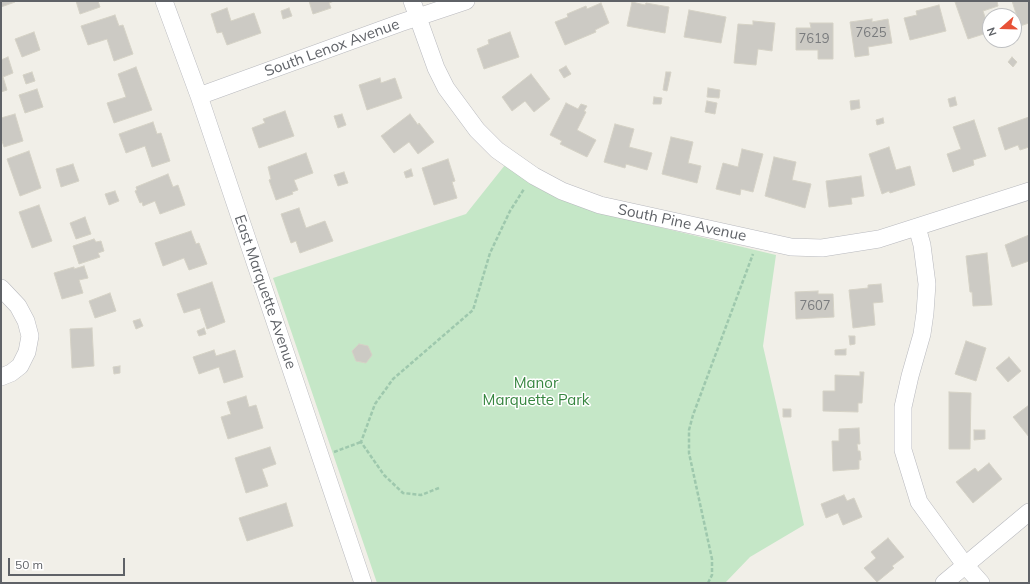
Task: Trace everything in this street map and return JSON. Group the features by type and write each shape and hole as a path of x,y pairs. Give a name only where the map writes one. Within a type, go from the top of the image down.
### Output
{"street":[{"name":"East Marquette Avenue","path":"164,1 199,96 320,456 358,581"},
{"name":"South Pine Avenue","path":"412,1 436,68 446,88 460,109 477,130 496,150 534,176 562,191 600,205 791,247 822,248 879,239 917,228 1029,190"},
{"name":"South Lenox Avenue","path":"199,96 466,1"},
{"path":"917,228 922,245 926,284 925,313 922,334 903,407 903,450 920,502 965,565 981,583"},
{"path":"1,288 18,306 26,321 30,336 27,352 20,366 11,373 1,377"},
{"path":"944,583 1029,512"}],"path":[{"path":"361,442 375,404 393,379 473,310 490,253 510,211 525,187"},
{"path":"708,583 712,575 712,559 689,453 688,430 752,259 756,240"},
{"path":"320,456 361,442"},
{"path":"361,442 384,475 403,493 421,495 439,488"}],"green space":[{"name":"Manor Marquette Park","path":"505,165 536,187 562,200 621,218 776,255 763,346 804,525 750,557 725,583 377,583 273,278 466,214"}],"building":[{"path":"1,1 15,1 15,2 1,7"},
{"path":"76,1 98,1 100,7 80,14"},
{"path":"309,1 334,1 329,3 331,8 313,14"},
{"path":"997,1 998,6 992,8 982,8 982,35 968,39 955,2"},
{"path":"1012,1 1029,1 1029,23 1022,25 1022,8 1014,8"},
{"path":"632,2 645,5 646,3 669,7 665,33 627,26"},
{"path":"601,3 609,23 595,30 596,32 565,45 555,22 568,17 567,14 586,6 587,9"},
{"path":"939,5 946,31 910,40 904,18 917,15 916,11"},
{"path":"227,8 231,21 254,13 261,33 227,45 222,32 217,33 211,14"},
{"path":"289,8 292,16 283,19 281,11"},
{"path":"689,10 726,17 721,43 684,37"},
{"path":"115,15 119,26 123,25 133,54 114,61 107,39 88,45 81,26"},
{"path":"872,19 872,22 888,19 892,43 868,47 869,55 855,57 850,22"},
{"path":"753,21 775,23 772,51 758,49 756,65 734,63 738,24 753,25"},
{"path":"810,23 833,23 833,59 818,59 818,50 796,50 796,28 811,28"},
{"path":"34,32 40,50 22,57 15,39"},
{"path":"510,32 519,57 484,69 477,49 489,44 488,40"},
{"path":"8,57 13,73 3,77 7,90 1,92 1,60"},
{"path":"1012,57 1017,62 1013,67 1008,62"},
{"path":"566,66 571,74 564,78 559,70"},
{"path":"136,67 152,110 114,123 107,103 126,97 118,74"},
{"path":"32,72 35,81 26,84 23,75"},
{"path":"666,72 671,72 667,91 663,90"},
{"path":"531,74 550,99 534,112 525,101 512,111 502,97"},
{"path":"380,78 381,83 395,78 402,98 367,110 359,85"},
{"path":"708,88 720,90 719,98 707,97"},
{"path":"37,89 43,107 25,113 19,95"},
{"path":"654,97 662,98 661,104 653,104"},
{"path":"955,97 957,105 950,107 948,99"},
{"path":"859,100 860,108 851,110 850,101"},
{"path":"707,101 717,103 715,114 705,112"},
{"path":"566,103 578,109 581,104 587,106 584,111 586,112 577,130 596,140 587,157 560,144 562,141 550,135"},
{"path":"285,111 294,136 259,148 252,128 265,123 263,119"},
{"path":"15,114 23,141 4,147 1,138 1,118"},
{"path":"342,114 346,125 338,128 334,116"},
{"path":"410,114 434,142 418,154 409,142 394,153 381,136"},
{"path":"1029,117 1029,147 1020,150 1018,145 1005,150 998,128"},
{"path":"883,118 884,123 877,125 876,120"},
{"path":"974,120 986,156 973,160 974,165 953,172 947,154 961,149 953,127"},
{"path":"153,122 157,134 161,133 170,161 152,167 145,146 126,153 119,134"},
{"path":"615,124 634,129 629,147 652,153 647,170 626,164 625,168 604,162"},
{"path":"671,137 693,142 688,163 701,166 697,183 662,174"},
{"path":"889,147 896,170 910,166 915,185 882,194 869,154"},
{"path":"742,149 763,154 753,192 741,189 740,195 716,189 723,163 738,167"},
{"path":"29,151 41,188 20,196 7,159"},
{"path":"306,153 313,173 294,180 298,190 292,192 293,194 276,200 269,180 271,179 268,167"},
{"path":"774,157 796,162 792,180 811,184 805,208 765,196"},
{"path":"448,159 455,181 452,182 457,198 434,205 422,168"},
{"path":"73,164 79,181 61,187 56,169"},
{"path":"411,169 413,176 406,178 404,172"},
{"path":"344,172 348,183 338,186 334,175"},
{"path":"168,174 173,187 178,185 185,205 160,214 155,201 143,206 142,202 140,203 135,191 137,190 136,187"},
{"path":"861,176 864,196 851,198 852,204 829,207 826,181"},
{"path":"115,191 119,201 109,205 105,194"},
{"path":"39,205 52,241 32,248 19,212"},
{"path":"299,208 306,228 325,221 333,241 300,253 296,241 291,243 281,214"},
{"path":"85,217 91,234 76,239 70,223"},
{"path":"191,231 196,244 199,243 207,264 189,270 184,258 163,266 155,243"},
{"path":"1029,235 1029,261 1012,267 1005,245"},
{"path":"94,239 96,242 101,241 104,251 98,253 100,257 79,264 73,246"},
{"path":"987,253 992,305 973,306 966,256"},
{"path":"84,266 88,278 79,280 83,293 62,299 54,273 74,267 74,269"},
{"path":"212,282 225,322 207,329 200,308 184,313 177,294"},
{"path":"881,284 883,302 873,303 875,325 853,328 849,290 868,288 868,285"},
{"path":"818,291 818,294 833,294 834,317 796,319 795,292"},
{"path":"110,293 116,311 95,318 89,301"},
{"path":"140,319 143,326 136,329 133,321"},
{"path":"92,328 94,366 72,368 70,329"},
{"path":"204,328 206,334 199,336 197,331"},
{"path":"849,336 855,336 855,344 850,345"},
{"path":"966,341 986,348 976,381 955,374"},
{"path":"359,344 368,346 372,355 366,363 356,361 352,351"},
{"path":"846,349 846,355 835,355 835,350"},
{"path":"214,350 216,356 235,350 243,377 224,383 219,367 199,374 193,357"},
{"path":"1009,357 1021,371 1008,382 996,368"},
{"path":"120,366 120,373 114,374 113,367"},
{"path":"860,372 864,372 862,403 858,403 858,412 823,411 823,391 835,391 835,375 860,376"},
{"path":"949,392 971,393 970,449 949,449"},
{"path":"246,396 249,407 256,405 263,428 228,439 221,417 231,414 227,402"},
{"path":"1029,405 1029,437 1013,417"},
{"path":"783,409 791,409 791,417 783,417"},
{"path":"859,428 860,444 857,444 858,451 860,451 861,460 859,460 859,469 833,471 832,441 839,441 839,429"},
{"path":"974,430 985,430 985,439 974,440"},
{"path":"270,447 276,464 262,469 268,486 246,493 235,458"},
{"path":"989,463 1002,479 973,503 956,482 975,468 978,472"},
{"path":"844,495 847,501 854,498 862,517 843,525 838,513 826,518 821,504"},
{"path":"286,503 293,526 247,541 239,518"},
{"path":"888,538 904,557 892,566 894,568 877,582 864,568 876,558 871,552"}]}
